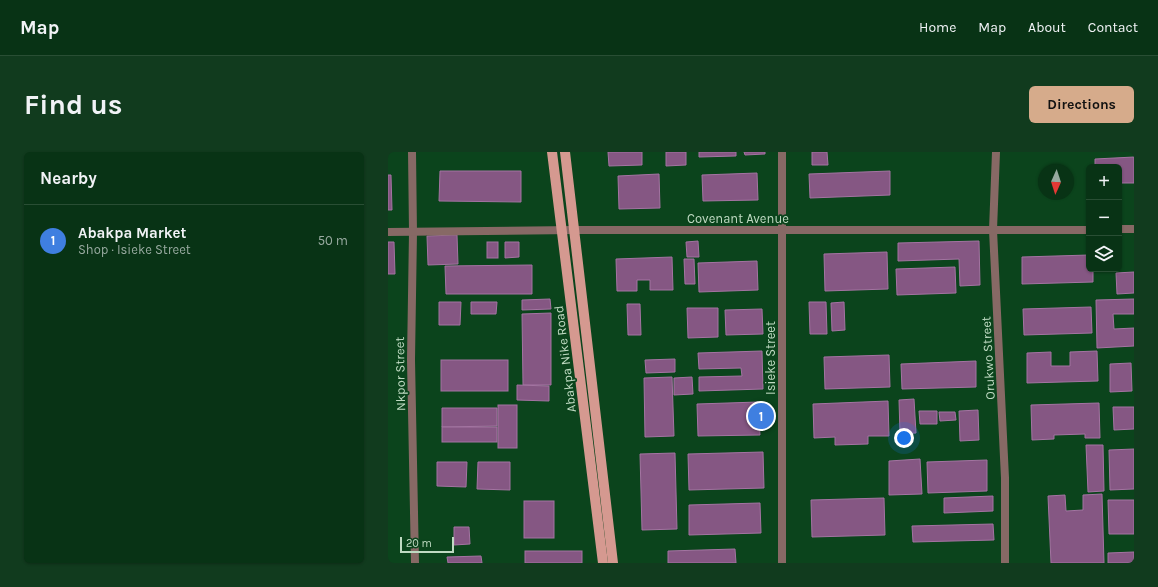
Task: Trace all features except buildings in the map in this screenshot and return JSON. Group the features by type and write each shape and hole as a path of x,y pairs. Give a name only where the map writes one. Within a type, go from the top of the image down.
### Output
{"main road":[{"name":"Abakpa Nike Road","path":"552,152 603,563"},
{"name":"Abakpa Nike Road","path":"565,152 613,563"}],"street":[{"name":"Nkpor Street","path":"412,152 413,232 411,360 415,563"},
{"name":"Isieke Street","path":"782,152 782,563"},
{"name":"Orukwo Street","path":"996,152 993,230 1005,478 1005,563"},
{"path":"1122,229 1134,229"},
{"name":"Covenant Avenue","path":"388,232 562,230 1086,230"}],"place":[{"name":"Abakpa Market","path":"761,416"}]}
